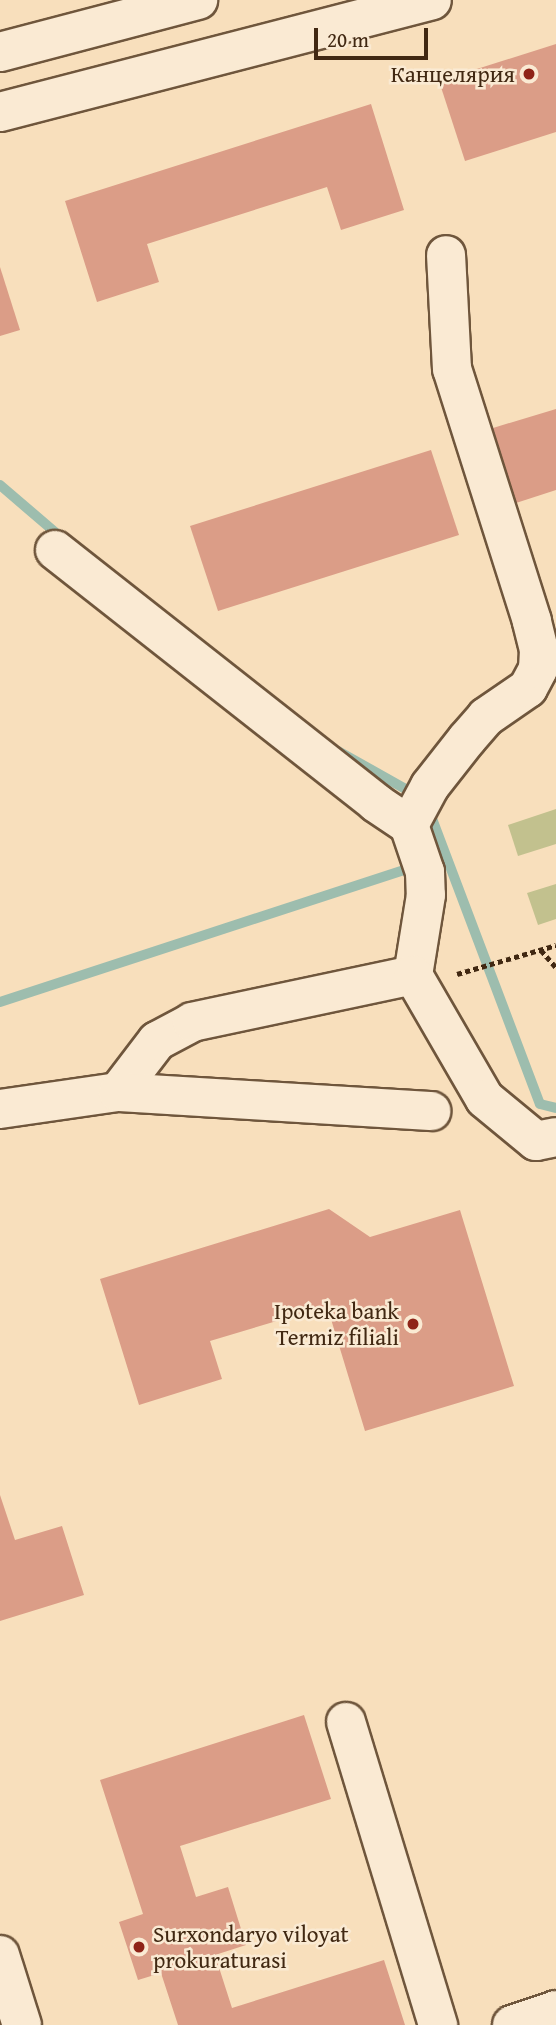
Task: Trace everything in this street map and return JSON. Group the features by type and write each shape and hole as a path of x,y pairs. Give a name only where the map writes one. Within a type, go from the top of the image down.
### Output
{"street":[{"path":"0,52 198,0"},
{"path":"0,112 432,0"},
{"path":"446,255 452,369 539,650 538,669 528,688 486,717 430,786 418,848 426,895 413,975 485,1099 536,1141 556,1137"},
{"path":"55,550 376,803 418,848"},
{"path":"118,1092 157,1041 192,1022 413,975"},
{"path":"0,1110 118,1092 431,1111"},
{"path":"346,1723 438,2025"},
{"path":"0,1955 22,2025"},
{"path":"512,2025 556,2010"}],"path":[{"path":"458,974 556,945"},
{"path":"541,950 556,967"}],"shaded area":[{"path":"556,809 556,844 518,856 508,825"},
{"path":"556,884 556,919 538,925 527,893"}],"building":[{"path":"556,44 556,132 465,161 439,81"},
{"path":"371,104 404,210 341,230 327,187 147,244 159,282 97,302 65,201"},
{"path":"0,267 20,330 0,336"},
{"path":"556,409 556,490 516,503 493,428"},
{"path":"431,450 459,535 218,611 190,526"},
{"name":"Ipoteka bank Termiz filiali","path":"329,1209 370,1237 460,1210 514,1386 365,1431 327,1306 210,1341 222,1379 139,1405 100,1279"},
{"path":"0,1495 15,1540 62,1526 84,1595 0,1621"},
{"path":"304,1715 331,1799 180,1846 196,1897 228,1887 246,1945 215,1955 232,2008 384,1960 405,2025 178,2025 161,1973 138,1980 119,1922 143,1914 100,1780"}],"waterway":[{"path":"0,485 63,539"},
{"path":"338,751 418,796"},
{"path":"428,808 540,1104 556,1108"},
{"path":"0,1002 416,866"}],"place":[{"name":"Канцелярия","path":"529,74"},
{"name":"Ipoteka bank Termiz filiali","path":"413,1324"},
{"name":"Surxondaryo viloyat prokuraturasi","path":"139,1947"}]}
